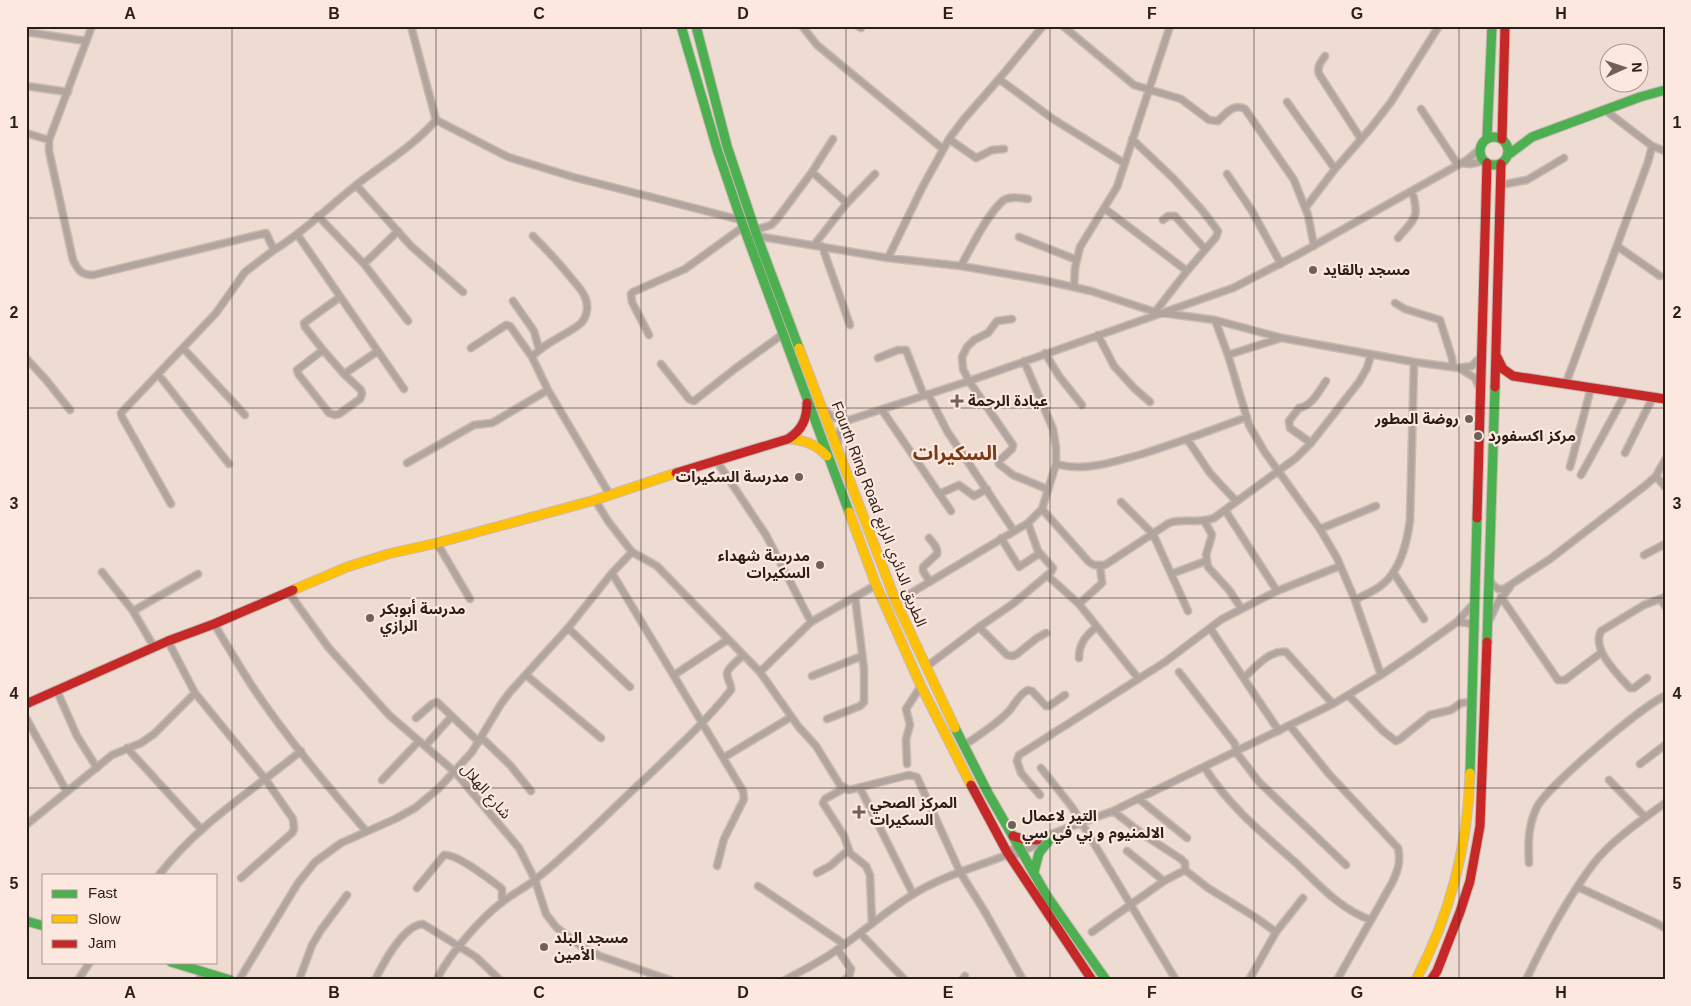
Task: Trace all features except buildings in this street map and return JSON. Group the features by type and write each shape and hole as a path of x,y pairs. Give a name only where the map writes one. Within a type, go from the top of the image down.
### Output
{"main road":[{"name":"Fourth Ring Road الطريق الدائري الرابع","path":"681,26 717,149 742,223 876,585 921,686 1007,855 1092,980"},
{"name":"Fourth Ring Road الطريق الدائري الرابع","path":"696,26 727,146 756,233 896,602 963,746 1048,896 1106,980"},
{"path":"1487,138 1492,26"},
{"path":"1503,140 1505,26"},
{"path":"1434,977 1460,912 1470,881 1480,826 1484,754 1501,164 1518,146 1532,137 1665,90"},
{"path":"1501,164 1492,165 1486,162 1481,156 1481,144 1487,138 1495,136 1503,140 1508,147 1508,155"},
{"path":"1503,140 1532,137"},
{"path":"717,149 727,146"},
{"path":"1416,980 1437,936 1457,877 1467,826 1475,628 1474,603 1486,162"},
{"path":"1495,355 1503,369 1512,376 1665,399"},
{"path":"1495,395 1502,381 1512,376"},
{"path":"26,704 168,641 289,593 319,578 356,565 388,554 437,543 595,500 716,460 788,439 796,434 804,425 808,412 807,398"},
{"path":"788,439 810,442 830,460"},
{"path":"1471,754 1484,754"},
{"path":"1014,836 1037,840"},
{"path":"1034,872 1039,853 1051,838"},
{"path":"26,922 42,926"},
{"path":"174,964 201,976 230,980"}],"street":[{"path":"92,26 49,140 49,151 73,260 77,270 84,275 93,275 266,233 274,250"},
{"path":"411,26 436,120 508,157 573,177 742,223"},
{"path":"802,26 817,44 943,149"},
{"path":"888,258 904,223 949,139 1042,26"},
{"path":"1063,26 1134,85 1181,99 1212,122 1218,120 1233,108 1242,107 1294,180 1306,207 1314,246"},
{"path":"1074,287 1080,247 1117,187 1170,26"},
{"path":"1306,207 1402,87 1439,26"},
{"path":"26,32 86,41"},
{"path":"1325,56 1319,64 1319,74 1361,139"},
{"path":"999,79 1053,118 1124,163"},
{"path":"26,86 68,92"},
{"path":"1287,102 1335,169"},
{"path":"1421,109 1460,164"},
{"path":"1605,110 1652,146 1665,151"},
{"path":"171,504 121,413 216,314 245,272 421,137 436,120"},
{"path":"26,133 49,140"},
{"path":"756,233 771,225 777,219 812,172 833,138"},
{"path":"949,139 976,158 992,150 1004,149"},
{"path":"1132,139 1157,161 1217,228 1218,234 1187,271 1158,312"},
{"path":"1566,383 1648,162 1652,146"},
{"path":"822,407 835,418 849,420 969,381 1158,312 1182,307 1233,288 1314,246 1460,164 1480,149"},
{"path":"1500,185 1527,180 1564,158"},
{"path":"1460,164 1486,162"},
{"path":"812,172 847,203"},
{"path":"814,245 847,203 874,174"},
{"path":"1227,174 1252,211 1281,264"},
{"path":"356,185 411,246 463,292"},
{"path":"1398,238 1414,220 1417,212 1412,191"},
{"path":"961,266 992,214 1003,201 1010,198 1028,199"},
{"path":"1104,208 1187,271"},
{"path":"1164,220 1172,215 1178,218 1205,249"},
{"path":"318,216 364,264 408,321"},
{"path":"649,335 638,318 630,298 631,294 685,269 742,223"},
{"path":"364,264 398,232"},
{"path":"756,233 888,258 961,266 1074,287 1113,297 1158,312 1215,320 1282,338 1371,355 1456,368 1476,364 1482,354"},
{"path":"297,234 404,389"},
{"path":"532,357 539,350 580,324 585,317 586,301 584,293 533,236"},
{"path":"1019,237 1077,260"},
{"path":"822,246 850,325"},
{"path":"1617,246 1660,276"},
{"path":"324,350 297,370 331,415 339,414 362,397 361,390 344,374 305,327 304,323 340,297"},
{"path":"513,301 534,331 539,350"},
{"path":"1395,303 1405,309 1440,320 1456,368 1474,378 1481,393"},
{"path":"1012,320 997,321 988,333 966,346 962,358 963,369 969,381 1013,445 1012,449 999,461 999,464 1013,475 1047,489"},
{"path":"1215,320 1247,417 1264,451 1320,529 1340,566 1356,600 1381,675"},
{"path":"471,348 507,324 510,326 532,357 548,390 610,495"},
{"path":"662,364 689,399 694,402 736,368 783,334"},
{"path":"1098,335 1114,366 1150,402"},
{"path":"1228,355 1282,338"},
{"path":"183,348 245,415"},
{"path":"878,358 898,350 906,350 926,395 947,431 1014,531"},
{"path":"344,374 378,351"},
{"path":"1046,353 1059,376 1082,405"},
{"path":"1042,509 1089,562 1100,566 1105,565 1176,520 1204,522 1214,518 1296,458 1311,443 1359,382 1367,368 1371,355"},
{"path":"896,602 1028,523 1042,509 1056,464 1056,448 1053,429 1024,361"},
{"path":"1356,600 1383,584 1393,572 1404,551 1410,520 1414,362"},
{"path":"28,363 47,381 70,410"},
{"path":"158,374 229,464"},
{"path":"1311,443 1290,428 1289,421 1298,408 1306,407 1310,404 1326,381"},
{"path":"1570,468 1591,388"},
{"path":"407,463 474,425 492,423 548,390"},
{"path":"1581,475 1626,393"},
{"path":"1625,453 1653,397"},
{"path":"882,410 951,511"},
{"path":"1056,464 1067,467 1096,466 1114,462 1187,440 1247,417"},
{"path":"838,452 838,433 849,420"},
{"path":"1187,440 1210,473 1236,501"},
{"path":"716,460 766,535 811,622"},
{"path":"1489,577 1493,585 1498,589 1504,589 1512,585 1621,506 1656,476 1665,460"},
{"path":"1656,476 1665,487"},
{"path":"939,494 958,485 974,496 987,489"},
{"path":"595,500 608,521 632,552 657,566 760,672 791,717 816,746 843,788 850,790 910,775 917,777 960,872 1023,980"},
{"path":"1122,502 1153,534 1188,611"},
{"path":"1320,529 1376,506"},
{"path":"1225,510 1277,591"},
{"path":"1204,522 1212,535 1206,550 1208,567 1229,590 1241,608"},
{"path":"926,667 1048,576 1053,568 1040,553 1028,523"},
{"path":"929,538 938,551 923,567 930,582"},
{"path":"1002,538 1019,567 1040,553"},
{"path":"437,543 470,599"},
{"path":"1644,555 1665,544"},
{"path":"239,980 298,884 315,862 341,843 395,819 414,808 439,788 455,772 480,740 501,704 632,552"},
{"path":"1171,574 1206,561"},
{"path":"1079,604 1102,583 1100,566"},
{"path":"1040,795 1021,773 1017,762 1020,755 1165,662 1210,628 1241,608 1277,591 1340,566"},
{"path":"102,572 132,611 154,647"},
{"path":"1393,572 1424,619"},
{"path":"612,573 745,795 724,839 717,866"},
{"path":"132,611 198,574"},
{"path":"1048,576 1079,604 1138,678"},
{"path":"760,672 811,622 876,585"},
{"path":"1488,627 1493,611 1501,597 1512,585"},
{"name":"شارع الهلال","path":"289,593 328,647 389,715 455,772 519,848 535,880 546,914 556,927 582,947 600,956 670,980"},
{"path":"827,719 863,704 864,669 855,596"},
{"path":"1501,597 1558,680 1566,680 1602,652"},
{"path":"1647,678 1634,688 1630,688 1614,670 1602,652 1599,635 1601,631 1644,605 1663,599 1665,606"},
{"path":"1021,849 1037,840 1113,811 1279,732 1333,704 1381,675 1457,622 1474,603"},
{"path":"1457,622 1468,623 1475,628"},
{"path":"214,624 253,687 322,779 366,831"},
{"path":"979,626 1010,656 1017,654 1037,638 1046,634"},
{"path":"1079,658 1079,649 1084,638 1096,627"},
{"path":"568,628 630,687"},
{"path":"1210,628 1279,732"},
{"path":"674,675 727,640"},
{"path":"168,641 195,693 266,780 293,820 294,829 292,833 241,878"},
{"path":"1244,678 1257,665 1276,653 1286,652 1333,704"},
{"path":"438,977 444,965 489,913 535,880 615,808 702,724 731,690 732,685 727,676 728,671 743,655"},
{"path":"812,676 862,656"},
{"path":"1179,672 1235,744 1236,752 1259,782 1346,865"},
{"path":"526,675 601,738"},
{"path":"906,764 906,739 910,725 906,709 921,686"},
{"path":"57,691 77,736 97,768"},
{"path":"963,746 1008,712 1024,692 1032,691 1046,706 1049,706 1065,695"},
{"path":"26,826 78,781 112,755 141,743 154,734 195,693"},
{"path":"1348,695 1383,731 1396,741 1400,740 1430,715 1451,710 1461,703 1472,702"},
{"path":"1529,864 1528,839 1531,821 1538,804 1564,776 1639,713 1665,696"},
{"path":"416,718 435,702 440,704 510,765 531,790"},
{"path":"425,746 452,716"},
{"path":"723,758 791,717"},
{"path":"26,718 67,792"},
{"path":"1290,726 1329,774 1398,848 1400,857 1399,867 1337,980"},
{"path":"382,780 419,740"},
{"path":"1640,764 1665,745"},
{"path":"127,748 201,829"},
{"path":"160,874 182,846 201,829 301,751"},
{"path":"1042,768 1072,807 1176,980"},
{"path":"1204,768 1240,813 1336,900 1361,917 1371,920"},
{"path":"1608,780 1645,817"},
{"path":"843,788 825,799 823,803 844,836 850,853 868,869 870,875 872,924"},
{"path":"860,788 913,894"},
{"path":"1138,799 1187,838"},
{"path":"1526,980 1536,958 1595,862 1645,817 1665,803"},
{"path":"1113,811 1144,835 1181,859 1185,863 1185,870"},
{"path":"785,980 838,950 913,894 960,872 1051,838 1060,832"},
{"path":"1127,851 1164,881"},
{"path":"817,873 830,866 842,855 850,853"},
{"path":"418,888 444,856 448,855 500,887 502,889 502,902"},
{"path":"1092,932 1164,881 1185,870"},
{"path":"1185,870 1208,888 1255,916 1276,932"},
{"path":"758,886 844,944"},
{"path":"1578,887 1665,928"},
{"path":"298,980 312,945 347,895"},
{"path":"1249,980 1276,932 1303,898"},
{"path":"375,980 401,938 416,924 423,924 476,957 500,980"},
{"path":"860,934 905,980"},
{"path":"838,950 851,969 849,977 844,980"},
{"path":"78,980 89,964"}],"traffic: fast":[{"path":"681,26 717,149 741,220 849,512"},
{"path":"696,26 727,146 757,236 799,348"},
{"path":"1487,138 1492,26"},
{"path":"1508,155 1532,137 1640,97 1665,90"},
{"path":"1494,137 1504,141 1508,151 1504,161 1494,165 1484,161 1480,151 1484,141 1494,137"},
{"path":"1487,642 1495,387"},
{"path":"1470,773 1477,518"},
{"path":"955,728 988,793 1047,896 1106,980"},
{"path":"1034,872 1039,853 1051,838"},
{"path":"26,921 42,925"},
{"path":"178,964 230,980"}],"traffic: slow":[{"path":"799,348 896,602 955,728"},
{"path":"788,439 809,443 819,448 827,456"},
{"path":"293,590 347,567 388,554 437,543 595,500 676,473"},
{"path":"849,512 876,585 921,686 971,785"},
{"path":"1416,980 1448,905 1455,879 1466,827 1470,773"}],"traffic: jam":[{"path":"1502,139 1505,26"},
{"path":"1477,518 1487,163"},
{"path":"1495,387 1501,164"},
{"path":"1497,357 1503,369 1513,376 1665,399"},
{"path":"676,473 788,439 803,424 807,403"},
{"path":"26,704 168,641 214,624 293,590"},
{"path":"1431,980 1437,971 1470,881 1480,826 1487,642"},
{"path":"971,785 1007,852 1092,980"},
{"path":"1013,836 1037,840"}],"place":[{"name":"مسجد بالقايد","path":"1313,270"},
{"name":"عيادة الرحمة","path":"957,401"},
{"name":"روضة المطور","path":"1469,419"},
{"name":"مركز اكسفورد","path":"1478,436"},
{"name":"مدرسة السكيرات","path":"799,477"},
{"name":"مدرسة شهداء السكيرات","path":"820,565"},
{"name":"مدرسة أبوبكر الرازي","path":"370,618"},
{"name":"المركز الصحي السكيرات","path":"859,812"},
{"name":"التير لاعمال الالمنيوم و بي في سي","path":"1012,825"},
{"name":"مسجد البلد الأمين","path":"544,947"}],"district":[{"name":"السكيرات","path":"955,453"}]}
